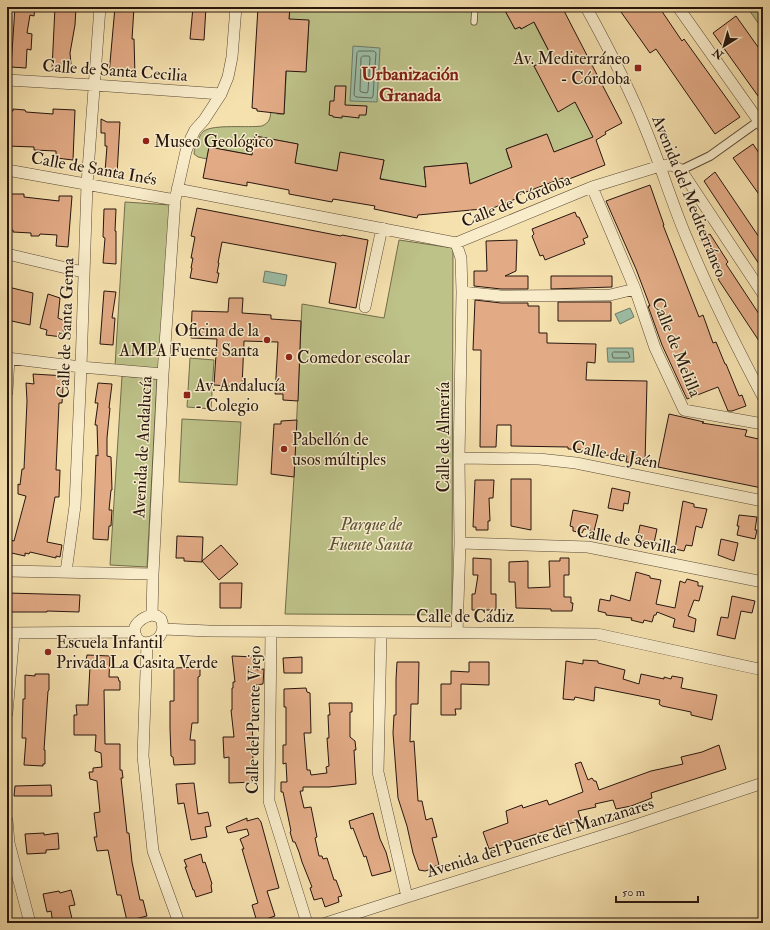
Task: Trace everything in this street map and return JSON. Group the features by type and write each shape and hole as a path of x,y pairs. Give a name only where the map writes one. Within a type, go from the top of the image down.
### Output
{"street":[{"name":"Calle de Santa Gema","path":"66,572 75,506 87,184 100,7"},
{"name":"Avenida de Andalucía","path":"152,615 163,374 176,195 186,151 191,138 195,130 204,120 221,94 228,77 232,57 236,7"},
{"name":"Avenida del Mediterráneo","path":"586,7 623,76 646,130 687,239 711,294 763,397"},
{"path":"678,7 762,122 710,156 681,170"},
{"name":"Calle de Santa Cecilia","path":"7,80 221,94"},
{"path":"660,166 672,165 681,170 763,294"},
{"name":"Calle de Córdoba","path":"176,195 382,228 456,243 592,187 660,166"},
{"name":"Calle de Santa Inés","path":"7,170 87,184 176,195"},
{"name":"Calle de Melilla","path":"592,187 635,289 655,348 684,410 763,424"},
{"path":"365,307 382,228"},
{"name":"Calle de Almería","path":"456,243 461,258 462,292 459,458 460,543 456,633"},
{"path":"7,254 83,272"},
{"name":"Calle de Melilla","path":"462,292 501,296 610,295 635,289"},
{"path":"7,392 8,358 81,367 163,374"},
{"name":"Calle de Jaén","path":"459,458 539,459 576,463 763,501"},
{"name":"Calle de Sevilla","path":"460,543 588,547 763,582"},
{"path":"7,571 153,574"},
{"path":"152,615 161,619 163,629 158,638 147,643 140,642 136,638 134,632 136,625 140,620 152,615"},
{"name":"Calle de Cádiz","path":"163,629 271,632 597,634 763,670"},
{"path":"7,713 11,633 134,632"},
{"name":"Calle del Puente Viejo","path":"271,632 269,801 307,923"},
{"path":"381,632 378,772 406,896"},
{"path":"147,643 143,756 152,843 153,851 179,923"},
{"name":"Avenida del Puente del Manzanares","path":"326,923 406,896 627,828 763,783"},
{"path":"7,820 9,843 30,923"}],"lane":[{"path":"474,22 475,7"}],"green space":[{"path":"290,7 503,7 515,29 520,27 521,29 527,26 522,16 529,13 557,67 540,63 534,66 558,111 570,92 594,138 591,143 588,139 546,155 551,144 546,134 506,149 509,160 517,157 519,165 472,183 462,183 461,176 469,175 467,163 424,167 425,179 432,178 433,186 423,187 373,177 375,170 382,171 384,160 345,172 288,162 289,154 296,155 298,144 255,136 253,147 260,149 259,156 209,147 207,159 198,157 194,154 194,151 200,136 204,131 223,127 262,126 269,120 271,111 277,112 277,114 284,114 287,59 299,71 306,71 309,21 288,32"},
{"path":"747,7 763,7 763,30"},
{"path":"125,202 170,205 160,369 115,366"},
{"name":"Parque de Fuente Santa","path":"399,240 453,248 452,615 285,614 294,477 302,304 384,318"},
{"path":"190,358 214,360 211,409 187,407"},
{"path":"122,376 157,379 147,567 110,565"},
{"path":"182,419 241,422 237,485 179,482"}],"water":[{"path":"353,46 380,48 377,102 350,101"},
{"path":"265,271 287,275 285,286 263,282"},
{"path":"630,308 634,317 620,324 615,314"},
{"path":"607,348 633,348 634,362 608,362"}],"building":[{"path":"15,7 35,7 34,16 30,15 27,33 32,34 31,50 27,49 26,68 11,67"},
{"path":"55,7 76,7 75,25 70,53 71,64 65,63 65,70 52,69"},
{"path":"115,7 134,7 132,39 134,39 135,76 109,74"},
{"path":"193,7 206,7 204,40 190,39"},
{"path":"258,7 290,7 289,19 309,20 306,72 286,71 284,114 257,111 257,109 252,108"},
{"path":"503,7 562,7 622,123 605,132 606,134 596,140 605,165 564,181 563,178 518,195 518,198 483,212 482,209 418,215 417,218 374,209 375,206 333,199 332,202 289,194 289,190 247,182 247,186 203,178 209,147 252,155 255,136 298,144 295,163 337,171 340,152 384,160 380,179 426,187 424,167 467,163 470,184 512,167 506,149 547,134 554,152 593,137 575,102 558,112 534,66 552,57 534,22 521,29 520,27 515,29"},
{"path":"622,7 659,7 682,41 684,39 740,117 715,134 656,49 650,53 621,12 624,10"},
{"path":"736,16 763,54 763,103 713,33"},
{"path":"335,86 346,86 345,105 367,106 366,115 359,115 359,118 342,116 342,118 329,115 330,101 334,101"},
{"path":"13,109 25,110 26,112 53,114 53,109 75,110 73,160 56,158 56,151 34,150 34,147 7,146 7,110 13,111"},
{"path":"101,119 107,122 120,122 117,175 105,172 107,146 105,146 105,133 101,133"},
{"path":"753,144 763,159 763,200 733,158"},
{"path":"715,172 763,243 763,270 704,181"},
{"path":"650,185 663,225 699,317 703,315 713,343 716,342 739,396 742,395 746,406 728,411 718,387 687,399 662,345 648,306 650,306 636,269 606,201"},
{"path":"7,194 24,194 24,197 59,201 59,196 72,196 68,247 56,246 57,235 40,234 39,236 31,236 31,233 13,232 13,230 7,230"},
{"path":"197,208 368,240 356,308 329,303 336,263 222,242 218,263 217,273 219,273 217,283 190,278 193,258 191,258 195,237 191,236"},
{"path":"104,209 116,209 116,264 103,263 105,238 103,237"},
{"path":"575,212 577,217 579,217 588,237 583,239 585,244 545,260 543,255 540,256 532,236 534,234 532,229"},
{"path":"710,234 728,262 726,264 763,320 763,347 718,279 723,275 700,240"},
{"path":"517,240 516,271 505,276 528,276 528,289 501,289 474,286 474,271 487,271 486,241"},
{"path":"551,276 612,276 612,287 551,289"},
{"path":"8,287 33,293 30,325 7,320"},
{"path":"104,291 116,292 112,318 115,318 113,345 100,344"},
{"path":"48,294 60,298 58,318 65,321 62,337 46,335 47,330 40,328"},
{"path":"229,298 243,298 242,313 271,315 271,319 301,321 298,401 283,400 283,394 275,394 278,342 244,341 242,387 214,385 217,339 191,338 192,311 228,312"},
{"path":"475,300 501,303 528,303 528,306 539,306 539,333 547,333 547,343 596,344 595,363 587,362 586,380 647,381 645,463 626,462 627,456 600,455 600,450 568,449 568,447 511,446 511,425 497,425 496,447 480,447 481,350 473,350"},
{"path":"558,302 611,302 611,321 558,321"},
{"path":"33,374 66,376 65,387 63,387 62,403 59,403 56,470 60,470 59,497 55,497 47,542 62,545 60,557 56,556 56,558 30,552 29,554 25,553 25,556 7,552 7,539 14,541 26,496 18,494 18,484 20,485 22,469 24,469 27,401 26,383 34,384"},
{"path":"98,383 112,384 107,438 107,456 111,457 112,490 109,510 112,510 111,526 109,526 108,540 93,539 96,455 98,456 97,425 95,425 98,403 95,403"},
{"path":"669,414 704,422 702,423 747,430 745,436 763,440 762,488 658,467"},
{"name":"Pabellón de usos múltiples","path":"297,420 294,477 271,474 274,424 281,424 281,421"},
{"path":"511,479 531,479 531,530 511,526"},
{"path":"475,480 494,480 493,498 489,498 490,521 488,521 488,530 476,530 476,527 473,527"},
{"path":"612,488 630,492 628,504 624,503 623,511 608,508"},
{"path":"683,501 694,504 694,507 707,509 702,528 696,526 692,546 686,545 684,551 675,549"},
{"path":"573,510 598,515 594,531 584,529 582,533 573,531 573,527 570,526"},
{"path":"739,515 757,517 755,539 737,535"},
{"path":"640,525 657,529 654,543 637,540"},
{"path":"177,536 203,537 202,562 184,561 184,558 176,558"},
{"path":"721,539 738,543 734,561 718,555"},
{"path":"221,545 238,564 219,580 202,561"},
{"path":"473,558 491,559 491,594 496,594 496,610 472,610 472,594 475,594 478,575 473,575"},
{"path":"560,558 569,558 569,575 564,575 564,597 571,597 571,603 573,603 572,611 516,608 515,582 509,582 509,562 528,561 528,588 550,587 549,561 560,561"},
{"path":"636,572 650,576 650,578 661,580 656,604 675,608 680,581 685,583 687,579 698,582 698,586 703,586 699,601 694,600 688,616 696,619 694,632 673,627 675,619 657,612 656,615 654,615 652,622 644,620 643,623 631,620 632,618 606,615 606,613 598,611 600,599 610,601 611,595 630,601"},
{"path":"220,583 242,583 241,608 220,608"},
{"path":"7,593 80,595 79,612 10,612 10,606 7,606"},
{"path":"732,596 755,601 752,613 741,611 735,639 717,635 721,617 728,618"},
{"path":"87,655 110,656 109,677 118,677 120,681 120,690 104,690 105,744 120,744 120,770 122,770 123,778 121,778 127,833 129,833 132,862 140,900 143,900 147,916 127,921 121,895 117,895 108,850 97,851 94,837 97,837 94,813 100,812 97,781 90,779 89,772 93,772 93,768 102,767 101,753 95,751 96,735 74,735 74,715 77,715 76,705 88,705 90,666 85,666"},
{"path":"232,656 256,657 257,670 264,669 263,684 256,685 257,698 252,698 253,765 255,765 255,782 229,783 229,757 224,758 223,737 234,737 231,710 232,688 233,682 235,682"},
{"path":"302,657 302,673 284,673 283,658"},
{"path":"583,660 598,661 598,663 625,670 623,679 639,684 641,674 664,679 664,677 671,679 672,676 683,678 681,688 717,695 712,720 691,715 691,712 662,706 659,704 660,700 595,687 594,701 575,697 574,700 563,699 566,661 583,664"},
{"path":"397,662 419,662 418,704 411,704 410,742 414,741 418,801 422,801 426,820 432,818 437,837 432,838 439,865 425,871 419,870 398,798 393,733 394,715 396,715"},
{"path":"469,662 489,662 489,685 461,684 461,709 455,709 456,715 441,715 441,684 451,684 451,671 469,672"},
{"path":"200,667 200,676 198,677 198,723 192,723 190,740 195,740 195,764 174,765 173,757 171,756 170,701 174,701 174,668"},
{"path":"35,674 49,674 44,750 45,764 43,764 43,766 24,765 26,738 22,738 25,675 35,676"},
{"path":"306,688 307,692 310,693 311,733 304,733 307,770 310,770 311,775 327,773 326,767 329,766 327,738 329,738 329,703 352,703 352,712 350,712 350,737 355,741 356,750 354,750 356,784 329,787 303,787 303,791 300,791 304,808 311,807 319,856 322,856 323,859 327,858 334,880 336,880 342,896 338,897 339,902 325,907 322,898 314,900 310,888 312,887 295,842 293,842 283,792 281,792 281,782 287,782 286,763 283,764 283,745 286,745 286,707 284,707 284,689"},
{"path":"719,745 726,769 651,793 652,798 631,806 616,809 613,800 595,804 596,807 578,811 581,820 489,849 483,832 508,823 506,811 522,805 523,808 547,800 549,805 583,792 575,764 581,762 588,780 592,778 596,781 599,790 651,771 683,764 681,757 702,752"},
{"path":"194,783 198,814 208,812 211,826 205,827 207,837 191,840 184,803 178,804 176,784"},
{"path":"51,785 52,796 14,796 15,786"},
{"path":"373,813 391,871 372,876 366,856 364,857 353,828 351,829 349,821"},
{"path":"247,818 247,821 258,818 261,822 279,888 267,891 275,916 257,922 252,905 258,903 240,839 249,835 247,829 228,833 226,827"},
{"path":"44,833 44,835 58,833 59,849 46,850 46,853 27,854 25,834"},
{"path":"201,854 203,863 205,862 212,884 212,892 196,897 185,867 187,867 184,860"},
{"path":"71,890 75,905 69,906 73,923 53,923 51,911 47,912 43,894 59,891 60,893"}],"place":[{"name":"Av. Mediterráneo - Córdoba","path":"638,68"},
{"name":"Museo Geológico","path":"146,141"},
{"name":"Oficina de la AMPA Fuente Santa","path":"267,340"},
{"name":"Comedor escolar","path":"289,357"},
{"name":"Av. Andalucía - Colegio","path":"187,395"},
{"name":"Pabellón de usos múltiples","path":"284,449"},
{"name":"Escuela Infantil Privada La Casita Verde","path":"48,652"}],"district":[{"name":"Urbanización Granada","path":"410,84"}]}
